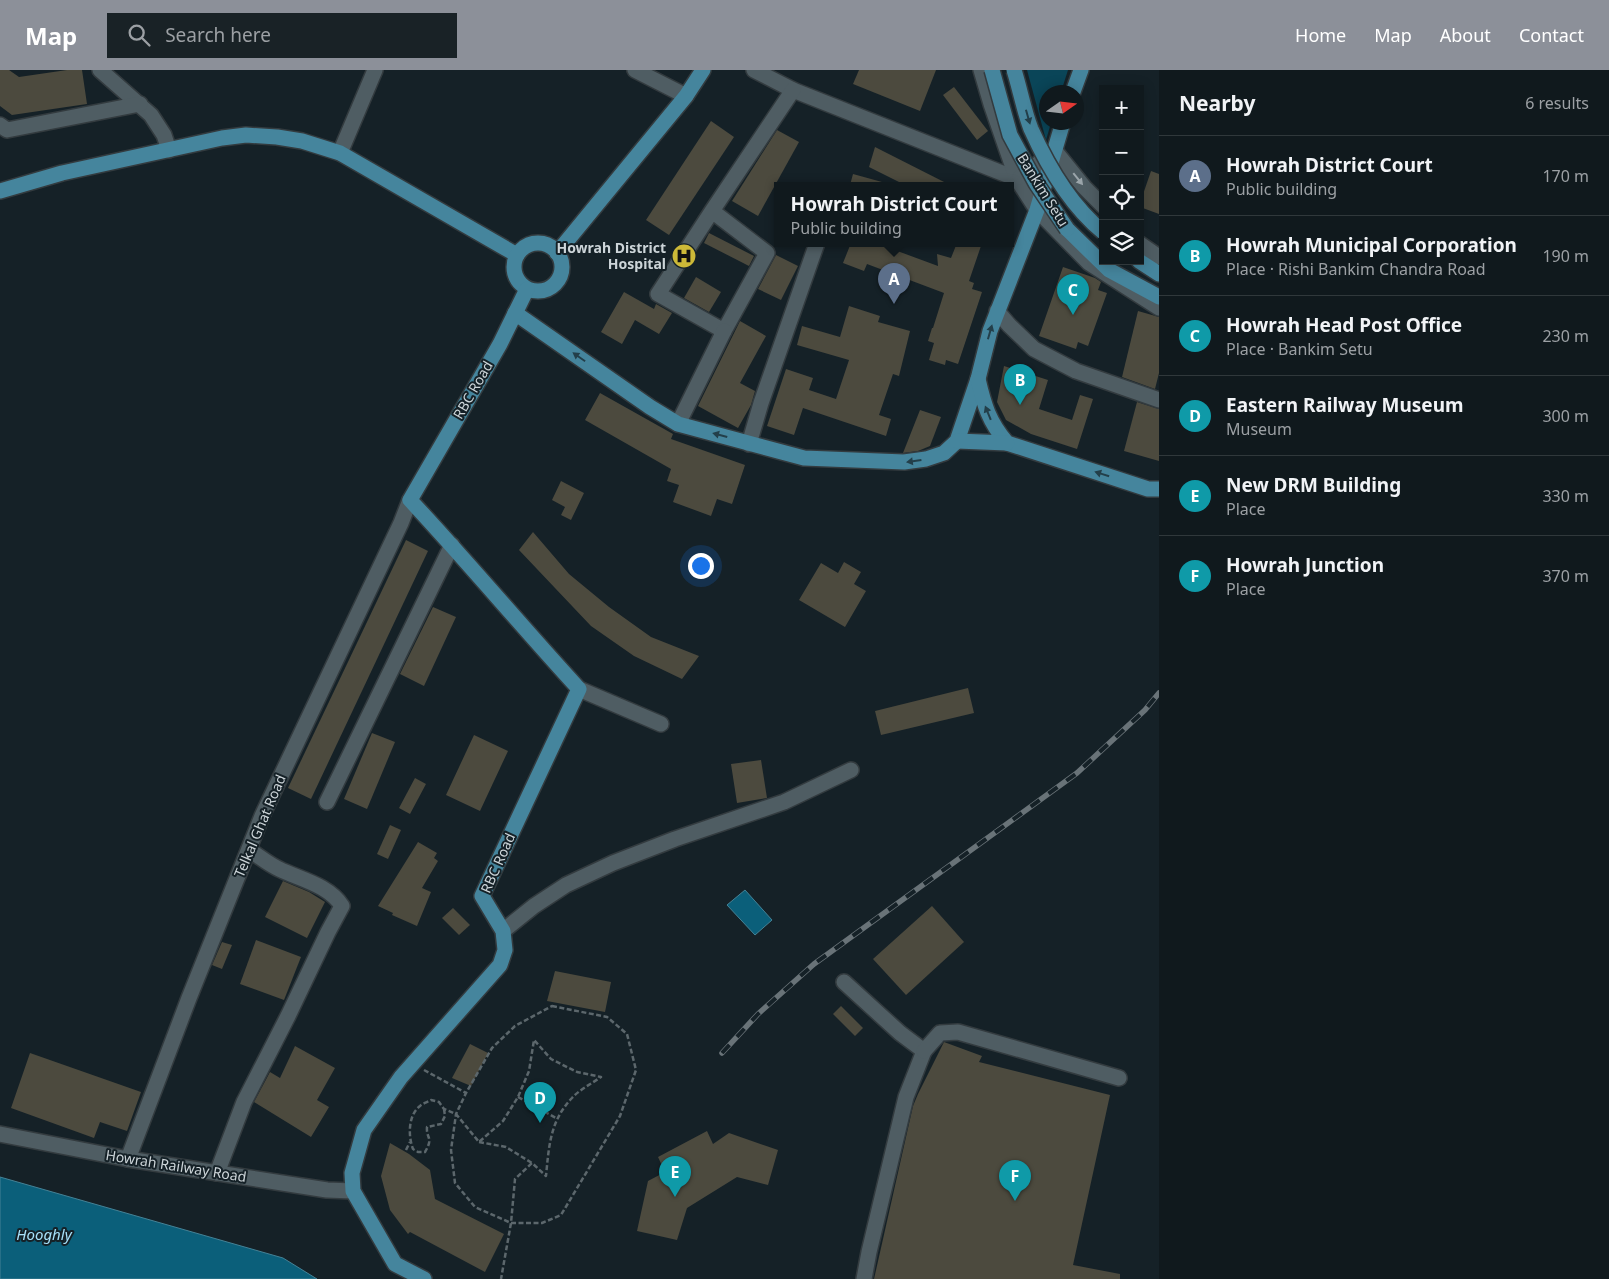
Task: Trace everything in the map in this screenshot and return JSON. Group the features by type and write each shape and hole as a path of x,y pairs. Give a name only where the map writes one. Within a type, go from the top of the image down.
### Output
{"main road":[{"path":"557,254 686,96 703,70"},
{"name":"Bankim Setu","path":"992,70 1010,135 1036,184 1067,229 1109,270 1159,297"},
{"name":"Bankim Setu","path":"1014,70 1031,128 1058,182 1090,222 1099,229"},
{"path":"1076,85 1081,70"},
{"path":"515,313 650,407 678,424 804,458 904,462 926,460 944,453 957,441 978,379 990,331 1037,210 1061,130"},
{"path":"0,191 62,173 222,138 246,135 302,141 340,153 517,255"},
{"path":"529,245 544,245 552,248 561,260 562,268 556,283 543,291 527,289 516,278 514,263 517,255 529,245"},
{"path":"1143,265 1159,274"},
{"name":"RBC Road","path":"410,500 500,344 527,289"},
{"path":"978,379 988,416 996,431 1007,443"},
{"path":"957,441 1007,443 1153,489"},
{"path":"410,500 579,689"},
{"name":"RBC Road","path":"353,1191 352,1173 364,1130 401,1077 500,965 506,950 503,931 482,896 579,689"},
{"path":"353,1191 395,1264 424,1279"}],"street":[{"path":"100,70 140,104 159,125 169,150"},
{"path":"340,153 375,70"},
{"path":"635,70 686,96"},
{"path":"754,70 793,90 1017,179"},
{"path":"981,70 1017,179 1037,210 1089,263 1159,308"},
{"path":"724,331 658,294 793,90"},
{"path":"0,125 7,130 140,104"},
{"path":"1017,179 1055,151 1084,187 1099,202"},
{"path":"678,424 724,331 767,253 712,211"},
{"path":"749,444 761,403 816,247"},
{"path":"1144,247 1159,257"},
{"path":"997,311 1034,349 1076,371 1159,400"},
{"name":"Telkal Ghat Road","path":"128,1159 189,998 262,816 402,523 410,500"},
{"path":"327,802 452,545"},
{"path":"579,689 661,724"},
{"path":"503,931 534,906 566,885 613,863 675,838 784,802 851,770"},
{"path":"217,1173 244,1102 342,906 337,898 324,890 278,869 249,850"},
{"path":"844,982 900,1033 924,1051"},
{"path":"864,1279 906,1097 924,1051 940,1032 958,1032 1119,1078"},
{"name":"Howrah Railway Road","path":"0,1134 128,1159 327,1190 353,1191"}],"path":[{"path":"552,1006 607,1017 627,1034 636,1070 620,1116 561,1215 542,1223 511,1223 475,1207 456,1183 451,1150 456,1114 492,1048 515,1026 552,1006"},
{"path":"444,1109 456,1114 478,1142 506,1147 532,1163 546,1176 549,1141 556,1118 572,1097 601,1077 577,1072 551,1059 534,1040 529,1071 518,1097 503,1121 478,1142"},
{"path":"413,1064 466,1093"},
{"path":"518,1097 556,1118"},
{"path":"406,1150 410,1142 411,1120 419,1107 432,1100 439,1102 444,1109 445,1116 441,1124 427,1127 426,1132 430,1137 430,1144 425,1152 418,1152 413,1149 410,1142"},
{"path":"502,1279 511,1223 515,1179 532,1163"}],"shaded area":[{"path":"1027,70 1068,70 1063,85 1039,85 1039,114"},
{"path":"1043,130 1049,130 1046,140"}],"water":[{"path":"745,890 772,920 755,935 727,905"},
{"name":"Hooghly","path":"0,1177 283,1258 317,1279 0,1279"}],"building":[{"path":"0,70 9,70 19,77 67,70 82,70 87,104 12,115 0,106"},
{"path":"859,70 936,70 920,111 853,84"},
{"path":"954,87 988,131 977,140 943,95"},
{"path":"711,121 734,137 669,235 646,220"},
{"path":"777,130 799,142 777,182 774,182 774,187 758,216 732,201"},
{"path":"875,147 944,182 899,182 869,167"},
{"path":"1151,171 1159,174 1159,214 1144,208 1144,191"},
{"path":"853,174 882,182 851,182"},
{"path":"709,233 754,256 749,266 704,243"},
{"path":"849,247 893,247 892,249 938,266 937,254 951,258 955,247 981,247 969,281 974,283 972,289 982,292 958,364 946,360 945,365 929,360 934,343 928,341 944,293 867,264 864,271 843,263"},
{"path":"776,255 798,266 781,300 758,289"},
{"path":"1063,267 1095,278 1101,282 1098,290 1107,293 1088,346 1078,342 1076,349 1039,336"},
{"path":"696,277 721,292 709,312 684,298"},
{"path":"624,292 654,309 656,304 672,313 659,334 635,320 622,344 601,332"},
{"path":"849,306 880,316 878,322 910,331 899,376 893,374 879,415 891,419 886,436 803,408 794,435 767,426 786,369 813,378 809,390 836,399 849,360 797,345 802,326 840,337"},
{"path":"1138,311 1159,317 1159,373 1155,389 1122,377"},
{"path":"740,321 766,336 740,383 755,391 751,405 738,428 698,406"},
{"path":"1004,366 1048,380 1039,409 1072,420 1080,395 1093,399 1077,449 1031,434 1006,420 997,402"},
{"path":"600,393 673,434 671,439 745,465 732,504 717,499 711,516 673,502 679,485 667,481 671,469 585,420"},
{"path":"1137,402 1159,409 1159,461 1124,451"},
{"path":"920,410 941,417 930,446 918,451 903,453"},
{"path":"561,481 584,493 571,520 561,515 565,507 552,500"},
{"path":"533,532 569,574 609,607 651,637 699,656 682,679 634,656 591,626 519,550"},
{"path":"406,540 428,551 311,799 288,788"},
{"path":"844,562 861,572 854,584 866,591 845,627 799,600 821,563 838,573"},
{"path":"433,607 456,617 424,686 400,674"},
{"path":"968,688 974,713 881,735 875,711"},
{"path":"372,733 395,742 367,809 344,799"},
{"path":"474,735 508,751 480,811 446,795"},
{"path":"761,760 767,798 737,803 731,764"},
{"path":"415,778 426,784 410,814 399,808"},
{"path":"390,825 401,830 388,859 377,854"},
{"path":"418,842 437,853 434,858 438,861 422,888 431,892 417,926 392,915 393,913 378,906"},
{"path":"283,881 309,892 325,902 307,938 265,917"},
{"path":"932,906 964,942 906,995 873,959"},
{"path":"453,908 470,925 459,935 442,918"},
{"path":"256,940 301,957 284,1000 240,984"},
{"path":"222,942 232,945 222,969 212,965"},
{"path":"555,971 611,982 605,1012 547,1001"},
{"path":"841,1006 863,1028 855,1036 833,1014"},
{"path":"944,1042 982,1056 979,1062 1110,1095 1073,1265 1120,1274 1120,1279 874,1279 913,1106"},
{"path":"470,1044 488,1053 471,1086 452,1078"},
{"path":"295,1046 335,1068 317,1100 329,1107 311,1137 254,1102 270,1072 280,1078"},
{"path":"30,1053 141,1092 127,1131 100,1122 94,1138 11,1108"},
{"path":"707,1131 713,1144 729,1133 778,1150 768,1185 737,1177 687,1208 677,1240 637,1231 648,1181 665,1172 658,1157"},
{"path":"390,1143 409,1154 430,1170 435,1199 504,1234 485,1272 410,1232 408,1234 390,1210 381,1176"}],"railway":[{"path":"722,1053 758,1014 814,964 1077,773 1145,710 1159,693"}],"place":[{"name":"Howrah District Hospital","path":"684,256"},
{"name":"Howrah District Court","path":"894,304"},
{"name":"Howrah Head Post Office","path":"1073,315"},
{"name":"Howrah Municipal Corporation","path":"1020,405"},
{"name":"Eastern Railway Museum","path":"540,1123"},
{"name":"New DRM Building","path":"675,1197"},
{"name":"Howrah Junction","path":"1015,1201"}]}
